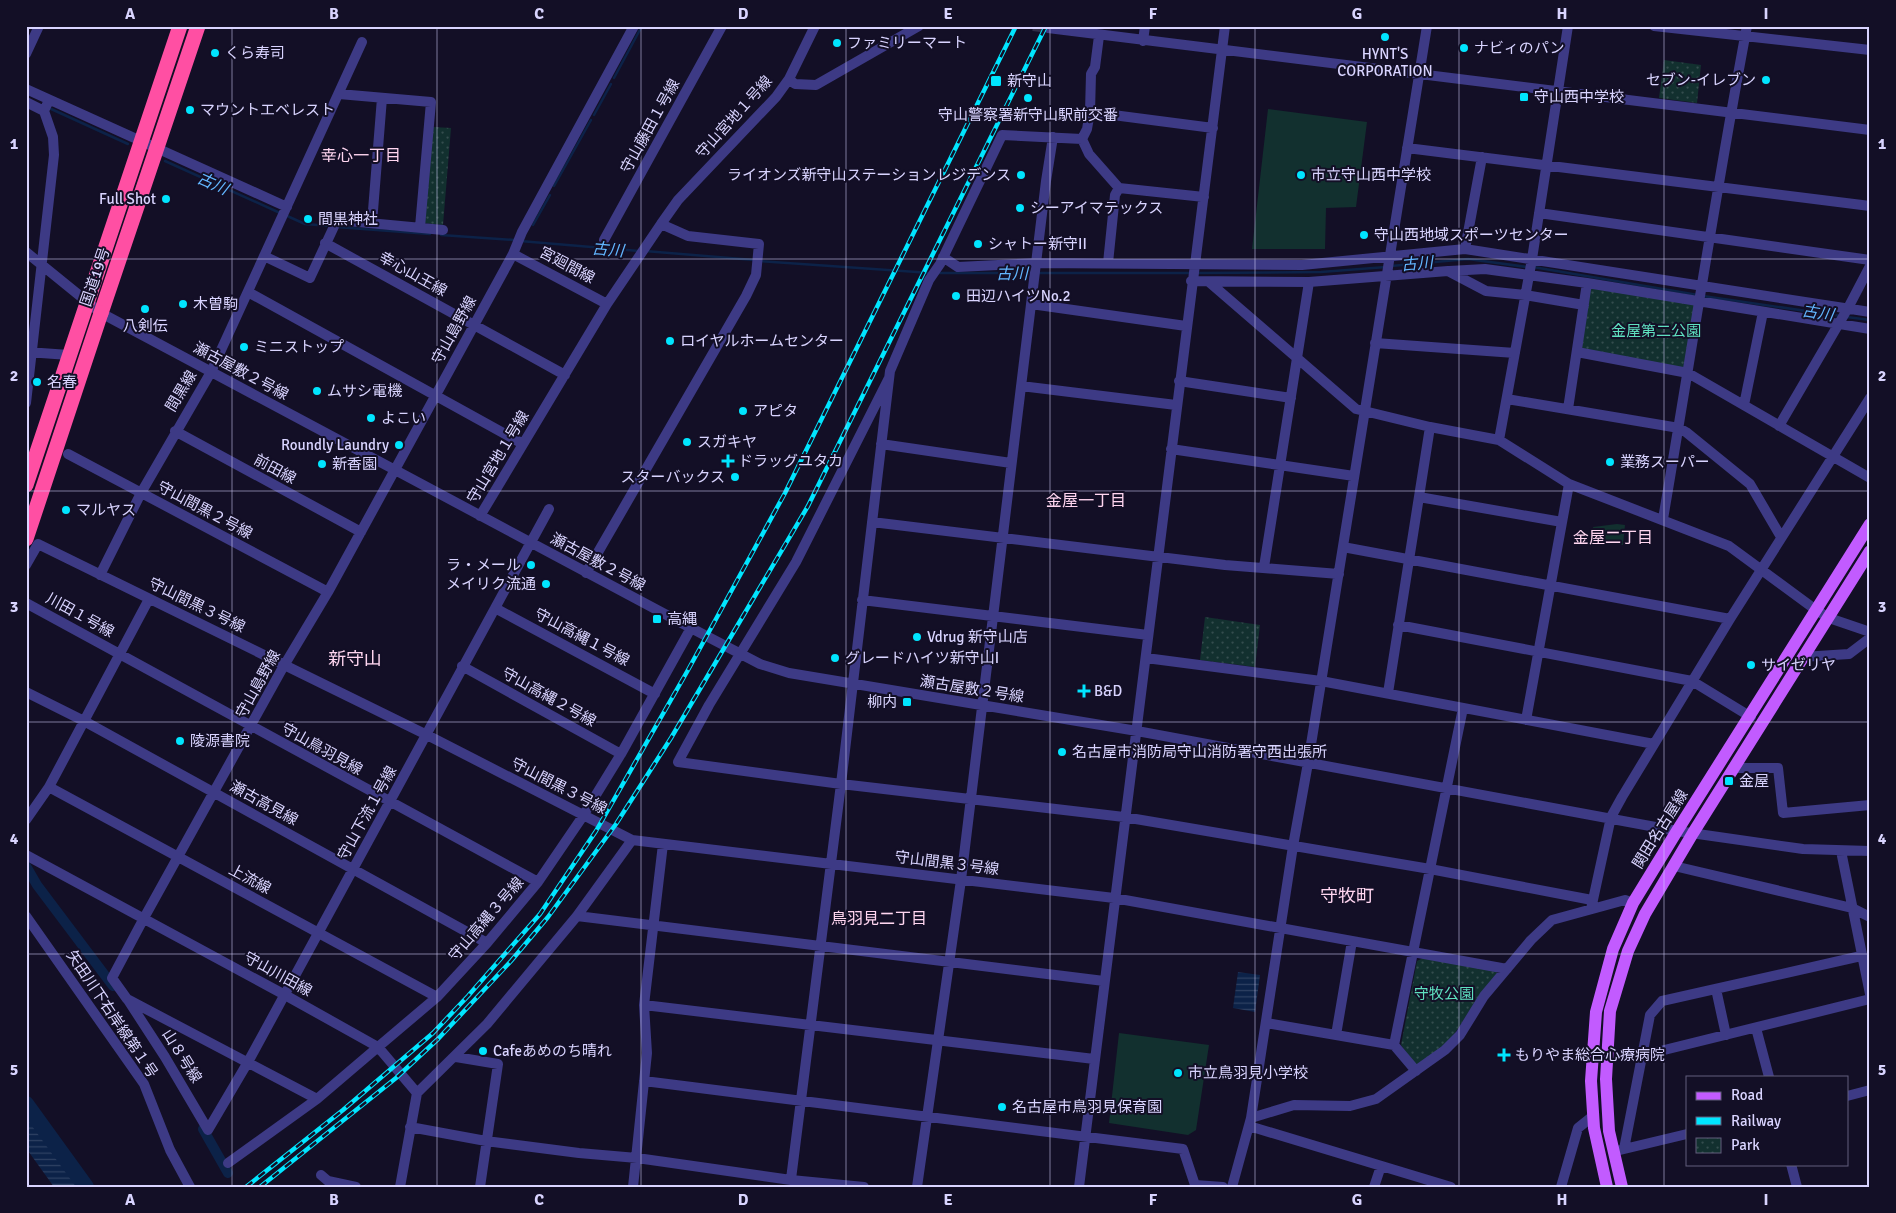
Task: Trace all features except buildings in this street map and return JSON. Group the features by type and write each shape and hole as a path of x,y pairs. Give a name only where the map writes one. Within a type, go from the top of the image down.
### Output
{"highway":[{"name":"国道19号","path":"26,485 180,26"},
{"name":"国道19号","path":"32,542 101,313 198,26"}],"main road":[{"name":"関田名古屋線","path":"1606,1187 1592,1116 1590,1081 1596,1012 1613,949 1633,903 1870,524"},
{"name":"関田名古屋線","path":"1622,1187 1619,1150 1607,1114 1606,1079 1610,1011 1628,951 1645,914 1693,833 1802,657 1870,552"}],"street":[{"path":"26,54 39,26"},
{"name":"守山島野線","path":"317,1099 127,999 112,978 284,665 328,592 361,532 514,250 520,232 634,26"},
{"name":"守山藤田１号線","path":"604,240 722,26"},
{"path":"789,79 815,26"},
{"name":"守山宮地１号線","path":"480,516 607,304 678,200 776,97 789,79 795,84 816,85 919,26"},
{"path":"1070,26 1092,29 1099,36"},
{"path":"1143,41 1145,26"},
{"path":"1079,1187 1124,817 1137,731 1191,281 1204,197 1225,26"},
{"path":"1232,1187 1250,1122 1293,846 1427,26"},
{"path":"1499,440 1532,259 1568,26"},
{"path":"1654,26 1746,31 1870,50"},
{"path":"1048,28 1099,36 1870,130"},
{"path":"1663,519 1701,301 1730,114 1746,31"},
{"path":"1082,139 1087,129 1090,112 1091,74 1095,67 1099,36"},
{"name":"間黒線","path":"100,575 141,493 175,431 211,372 362,42"},
{"path":"26,89 46,106 53,137 54,155 30,352 26,403"},
{"path":"339,94 430,102 420,227"},
{"path":"372,223 382,98"},
{"path":"26,102 46,106 142,142 285,212"},
{"path":"1090,112 1213,128"},
{"path":"791,1184 890,371 928,282 942,260 1002,135 1082,139"},
{"path":"917,1187 961,880 1011,463 1053,137"},
{"path":"1082,139 1090,154 1119,188 1204,197"},
{"path":"1407,148 1870,206"},
{"path":"1466,249 1482,157"},
{"path":"1108,263 1115,195 1119,188"},
{"path":"1539,213 1870,260"},
{"path":"264,256 310,278 337,220 443,230"},
{"path":"586,573 746,296 756,275 759,244 688,236 661,224"},
{"name":"幸心山王線","path":"325,243 565,374"},
{"path":"942,260 958,266 1037,263 1302,265 1389,259 1466,249 1702,288 1870,312"},
{"name":"宮廻間線","path":"514,250 607,304"},
{"name":"瀬古屋敷２号線","path":"26,252 101,313 760,664 789,673 852,685 1137,731 1611,817 1677,831 1803,849 1870,851"},
{"path":"1779,426 1839,324 1870,266"},
{"path":"1191,281 1308,282 1386,273 1485,269 1587,283 1870,329"},
{"path":"1448,271 1486,291 1525,295 1584,305"},
{"path":"1209,282 1297,356 1356,409 1430,427 1499,440 1569,484 1729,546 1829,618 1870,632"},
{"path":"1264,567 1308,282"},
{"path":"1568,409 1587,283"},
{"path":"248,292 523,444"},
{"path":"1031,304 1186,326"},
{"path":"1744,405 1763,312"},
{"path":"1375,343 1515,353"},
{"path":"30,352 69,355"},
{"path":"1577,352 1688,373 1870,478"},
{"path":"889,378 796,562 709,705 678,762 841,784 1124,817 1430,869 1592,905"},
{"path":"1179,381 1291,398"},
{"path":"1021,386 1176,405"},
{"path":"1592,905 1611,817 1730,619 1870,398"},
{"path":"1507,399 1679,428 1750,484 1781,537"},
{"path":"1388,694 1430,427"},
{"name":"前田線","path":"175,431 361,532"},
{"path":"881,444 1011,463"},
{"path":"1171,449 1354,476"},
{"name":"守山間黒２号線","path":"68,454 328,592"},
{"path":"1526,720 1569,484"},
{"path":"1419,496 1562,522"},
{"name":"守山下流１号線","path":"208,1130 319,933 427,735 462,666 532,544 549,509"},
{"path":"872,522 1158,556 1338,574"},
{"path":"26,565 32,542"},
{"name":"守山間黒３号線","path":"32,542 427,735 632,840 1114,898 1507,970"},
{"path":"1343,547 1730,619"},
{"path":"26,820 48,787 149,599"},
{"path":"862,600 1148,635"},
{"name":"川田１号線","path":"26,603 119,654"},
{"name":"守山高縄１号線","path":"495,608 654,694"},
{"path":"1398,624 1692,681 1751,717"},
{"name":"守山高縄３号線","path":"228,1163 317,1099 437,997 487,943 538,882 583,816 621,754 691,628"},
{"path":"1802,657 1849,654 1870,638"},
{"name":"守山鳥羽見線","path":"119,654 538,882"},
{"path":"1146,658 1321,681 1654,744"},
{"name":"守山高縄２号線","path":"462,666 621,754"},
{"name":"瀬古高見線","path":"26,692 84,721 487,943"},
{"path":"1394,1045 1463,708"},
{"path":"1733,768 1778,768 1783,813 1870,805"},
{"name":"上流線","path":"48,787 437,997"},
{"path":"400,1187 416,1093 456,1057 487,1024 576,916 632,840"},
{"path":"633,1187 647,1053 644,1005 663,844"},
{"path":"1841,851 1870,994"},
{"name":"守山川田線","path":"26,855 285,994 378,1047 416,1093"},
{"path":"1674,866 1852,908 1870,917"},
{"path":"1250,1122 1294,1105 1350,1106 1376,1099 1445,1050 1460,1034 1484,996 1531,940 1552,920 1592,905 1625,900 1633,903"},
{"name":"矢田川下右岸線第１号","path":"26,916 144,1084 170,1150 190,1187"},
{"path":"576,916 1104,981"},
{"path":"1336,1035 1352,941"},
{"path":"1686,1134 1619,1150 1650,1015 1662,1000 1861,956"},
{"path":"1716,989 1726,1035"},
{"name":"山８号線","path":"127,999 166,1057 208,1130"},
{"path":"1640,1056 1870,1000"},
{"path":"644,1005 1094,1059"},
{"path":"1266,1023 1394,1045 1416,1071"},
{"path":"1756,1028 1768,1076"},
{"path":"456,1057 498,1064 480,1187"},
{"path":"644,1081 1183,1148 1195,1185 1223,1187"},
{"path":"1848,1096 1870,1090"},
{"path":"1561,1187 1578,1128 1592,1116"},
{"path":"1250,1122 1381,1166 1451,1187"},
{"path":"410,1127 486,1141 579,1153 637,1158 791,1184 864,1187"},
{"path":"1374,1187 1381,1166"},
{"path":"1792,1166 1797,1187"},
{"path":"322,1175 328,1181 356,1187"}],"green space":[{"path":"1664,60 1701,65 1697,103 1659,98"},
{"path":"1268,109 1367,122 1356,207 1326,208 1325,249 1252,249"},
{"path":"433,127 451,128 443,225 424,223"},
{"name":"金屋第二公園","path":"1590,286 1698,304 1685,370 1580,350"},
{"path":"1625,525 1623,545 1595,541 1593,527"},
{"path":"1205,617 1260,625 1255,667 1200,660"},
{"name":"守牧公園","path":"1423,958 1495,969 1498,975 1470,1010 1449,1042 1419,1065 1415,1064 1401,1045 1417,961"},
{"path":"1119,1033 1209,1045 1196,1130 1188,1135 1109,1123"}],"water":[{"path":"1238,972 1260,975 1255,1012 1233,1008"},
{"path":"26,1097 82,1187 54,1187 26,1148"}],"waterway":[{"path":"614,78 642,26"},
{"path":"594,115 611,84"},
{"name":"古川","path":"49,108 128,144"},
{"path":"554,186 591,120"},
{"name":"古川","path":"165,161 280,213"},
{"path":"533,225 550,195"},
{"name":"古川","path":"285,215 305,224 330,226"},
{"name":"古川","path":"336,227 430,234"},
{"name":"古川","path":"441,235 515,240"},
{"name":"古川","path":"520,241 639,251"},
{"name":"古川","path":"645,251 754,260"},
{"name":"古川","path":"1391,266 1468,259 1527,267"},
{"name":"古川","path":"760,261 931,273"},
{"name":"古川","path":"1197,273 1321,272 1386,267"},
{"name":"古川","path":"1533,267 1698,295"},
{"name":"古川","path":"937,273 1031,273"},
{"name":"古川","path":"1037,273 1191,273"},
{"name":"古川","path":"1703,296 1841,316"},
{"name":"古川","path":"1847,317 1870,320"},
{"path":"26,866 37,885 113,986"},
{"path":"26,1104 86,1187"},
{"path":"203,1129 228,1173"}],"tunnel":[{"path":"1033,26 1048,28"}],"railway":[{"path":"246,1187 343,1110 433,1033 540,914 596,831 688,670 785,493 1016,26"},
{"path":"260,1187 396,1078 438,1039 511,961 548,917 616,824 671,738 808,506 1046,26"}],"place":[{"name":"HYNT'S CORPORATION","path":"1385,37"},
{"name":"ファミリーマート","path":"837,43"},
{"name":"ナビィのパン","path":"1464,48"},
{"name":"くら寿司","path":"215,53"},
{"name":"セブン-イレブン","path":"1766,80"},
{"name":"新守山","path":"996,81"},
{"name":"守山西中学校","path":"1524,97"},
{"name":"守山警察署新守山駅前交番","path":"1028,98"},
{"name":"マウントエベレスト","path":"190,110"},
{"name":"ライオンズ新守山ステーションレジデンス","path":"1021,175"},
{"name":"市立守山西中学校","path":"1301,175"},
{"name":"Full Shot","path":"166,199"},
{"name":"シーアイマテックス","path":"1020,208"},
{"name":"間黒神社","path":"308,219"},
{"name":"守山西地域スポーツセンター","path":"1364,235"},
{"name":"シャトー新守II","path":"978,244"},
{"name":"田辺ハイツNo.2","path":"956,296"},
{"name":"木曽駒","path":"183,304"},
{"name":"八剣伝","path":"145,309"},
{"name":"ロイヤルホームセンター","path":"670,341"},
{"name":"ミニストップ","path":"244,347"},
{"name":"名春","path":"37,382"},
{"name":"ムサシ電機","path":"317,391"},
{"name":"アピタ","path":"743,411"},
{"name":"よこい","path":"371,418"},
{"name":"スガキヤ","path":"687,442"},
{"name":"Roundly Laundry","path":"399,445"},
{"name":"ドラッグユタカ","path":"728,461"},
{"name":"業務スーパー","path":"1610,462"},
{"name":"新香園","path":"322,464"},
{"name":"スターバックス","path":"735,477"},
{"name":"マルヤス","path":"66,510"},
{"name":"ラ・メール","path":"531,565"},
{"name":"メイリク流通","path":"546,584"},
{"name":"高縄","path":"657,619"},
{"name":"Vdrug 新守山店","path":"917,637"},
{"name":"グレードハイツ新守山I","path":"835,658"},
{"name":"サイゼリヤ","path":"1751,665"},
{"name":"B&D","path":"1084,691"},
{"name":"柳内","path":"907,702"},
{"name":"陵源書院","path":"180,741"},
{"name":"名古屋市消防局守山消防署守西出張所","path":"1062,752"},
{"name":"金屋","path":"1729,781"},
{"name":"Cafeあめのち晴れ","path":"483,1051"},
{"name":"もりやま総合心療病院","path":"1504,1055"},
{"name":"市立鳥羽見小学校","path":"1178,1073"},
{"name":"名古屋市鳥羽見保育園","path":"1002,1107"}],"district":[{"name":"幸心一丁目","path":"361,155"},
{"name":"金屋一丁目","path":"1086,500"},
{"name":"金屋二丁目","path":"1613,537"},
{"name":"新守山","path":"355,659"},
{"name":"守牧町","path":"1347,896"},
{"name":"鳥羽見二丁目","path":"879,918"}]}
